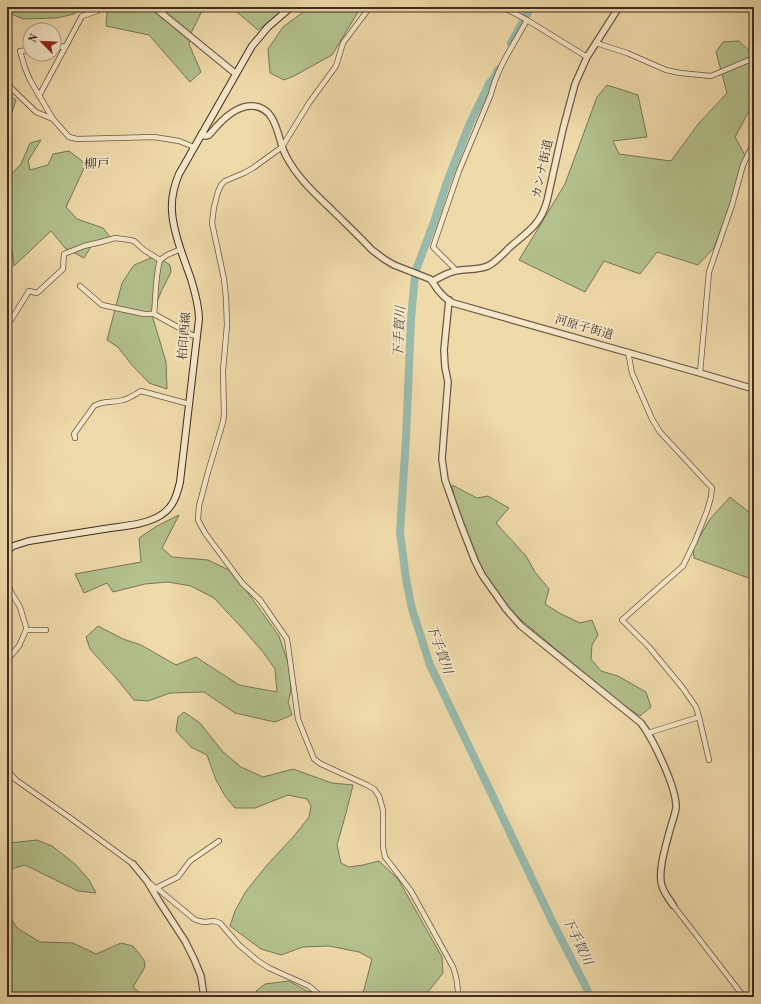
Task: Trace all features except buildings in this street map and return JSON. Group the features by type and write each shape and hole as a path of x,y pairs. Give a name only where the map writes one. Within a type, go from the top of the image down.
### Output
{"main road":[{"name":"柏印西線","path":"7,551 13,546 29,541 147,521 161,516 167,511 175,500 180,482 199,308 173,220 172,200 175,182 252,46 268,27 291,7"}],"street":[{"path":"39,96 82,16 97,11 101,7"},
{"path":"154,7 236,74"},
{"path":"370,7 343,43 336,66 309,103 282,147 244,174 225,182 221,185 218,192 214,206 212,223 224,279 226,298 227,325 223,371 224,415 199,506 198,520 205,533 242,583 260,600 287,639 298,718 314,759 367,786 374,790 379,796 383,810 383,847 385,857 411,891 453,967 456,974 458,997"},
{"path":"502,7 527,20 587,57"},
{"name":"カンナ街道","path":"433,281 456,271 488,266 495,262 525,235 541,217 547,201 575,84 587,57 619,7"},
{"path":"456,271 433,247 459,171 491,94 493,84 527,20"},
{"path":"596,43 627,53 666,70 711,76 754,58"},
{"path":"62,47 66,46"},
{"path":"23,62 27,74 53,119 69,136 77,139 154,137 179,141 194,147"},
{"path":"7,84 36,112 53,119"},
{"name":"河原子街道","path":"201,135 209,135 231,113 239,108 253,106 264,109 274,120 282,147 293,168 306,185 372,250 394,265 433,281 438,290 453,303 700,372 754,389"},
{"path":"700,372 709,272 732,205 743,165 754,142"},
{"path":"7,321 10,320 29,292 37,294 63,269 64,254 84,246 115,238 130,240 134,241 144,250 160,260"},
{"path":"154,314 158,266 160,260 166,255 181,249"},
{"path":"80,286 102,304 141,313 154,314 192,335 197,336"},
{"path":"449,300 444,350 448,382 442,464 445,480 460,525 475,561 488,584 506,609 521,626 641,724 652,739 668,775 676,800 675,813 664,856 661,875 662,886 673,905 744,997"},
{"path":"628,352 632,373 652,420 660,432 712,488 707,511 695,542 683,566 622,620 649,647 682,687 696,707 709,760"},
{"path":"75,438 74,434 94,406 102,402 121,401 141,391 189,404"},
{"path":"7,583 20,607 26,630 20,646 7,660"},
{"path":"26,630 46,630"},
{"path":"648,733 699,717"},
{"path":"7,770 16,780 133,864 154,889 185,941 201,976 204,997"},
{"path":"154,889 178,877 190,861 219,841"},
{"path":"154,889 158,889 194,919 204,922 214,921 220,923 239,945 258,961 269,968 309,986 322,997"}],"green space":[{"path":"9,7 83,7 74,14 57,18 23,19 7,12"},
{"path":"123,7 204,7 191,33 189,44 201,72 190,82 149,35 106,26 107,12"},
{"path":"231,7 287,7 258,30"},
{"path":"310,7 361,7 332,55 284,80 270,73 268,49 283,27"},
{"path":"739,41 754,55 754,102 735,137 747,159 714,248 698,265 657,252 640,274 604,261 585,292 519,260 565,184 597,97 607,85 638,95 647,137 613,141 619,154 671,161 699,123 727,93 716,52 723,42"},
{"path":"7,94 16,100 12,112 7,117"},
{"path":"41,140 28,161 30,170 48,165 53,154 69,151 86,164 66,207 77,219 103,228 110,237 92,245 84,258 65,248 51,231 14,266 12,250 7,249 7,179 21,164 30,143"},
{"path":"151,258 160,258 170,265 171,272 152,315 166,362 167,389 149,383 131,364 118,347 107,340 122,283 134,265"},
{"path":"452,485 477,498 488,496 509,508 496,523 526,556 535,572 549,589 545,604 580,623 592,620 598,635 592,645 591,659 601,671 618,676 646,692 651,707 640,716 616,700 512,612 483,571 462,520"},
{"path":"730,497 754,516 754,580 694,558 693,548 710,519"},
{"path":"179,515 162,548 172,557 208,560 233,572 279,636 289,666 291,691 288,702 292,715 275,722 235,713 204,692 170,693 148,701 134,700 90,649 86,637 98,626 123,639 141,645 176,665 196,657 239,685 277,692 275,669 263,652 214,598 191,586 168,582 145,584 113,592 107,583 84,593 75,574 141,562 139,538 157,526"},
{"path":"184,712 200,723 223,752 241,767 263,777 293,769 332,783 353,785 337,845 341,863 349,867 379,861 398,879 442,957 443,973 424,997 362,997 372,959 359,952 329,946 303,947 281,955 261,949 230,926 235,911 246,891 309,817 311,806 307,799 288,795 255,808 235,808 225,796 216,780 207,755 191,747 176,731 178,717"},
{"path":"37,840 52,846 75,864 89,880 96,893 78,891 25,865 7,871 7,845 10,843"},
{"path":"7,912 17,928 40,942 73,943 96,954 121,943 133,946 144,960 145,967 133,987 145,997 7,997"},
{"path":"289,981 307,991 332,997 261,997 256,991 265,984"}],"waterway":[{"name":"下手賀川","path":"511,43 531,7"},
{"name":"下手賀川","path":"416,270 447,182 470,123 490,82 498,70"},
{"name":"下手賀川","path":"415,276 411,319 400,532 406,579 412,609 430,665 552,921 591,997"}],"district":[{"name":"柳戸","path":"97,164"}]}
